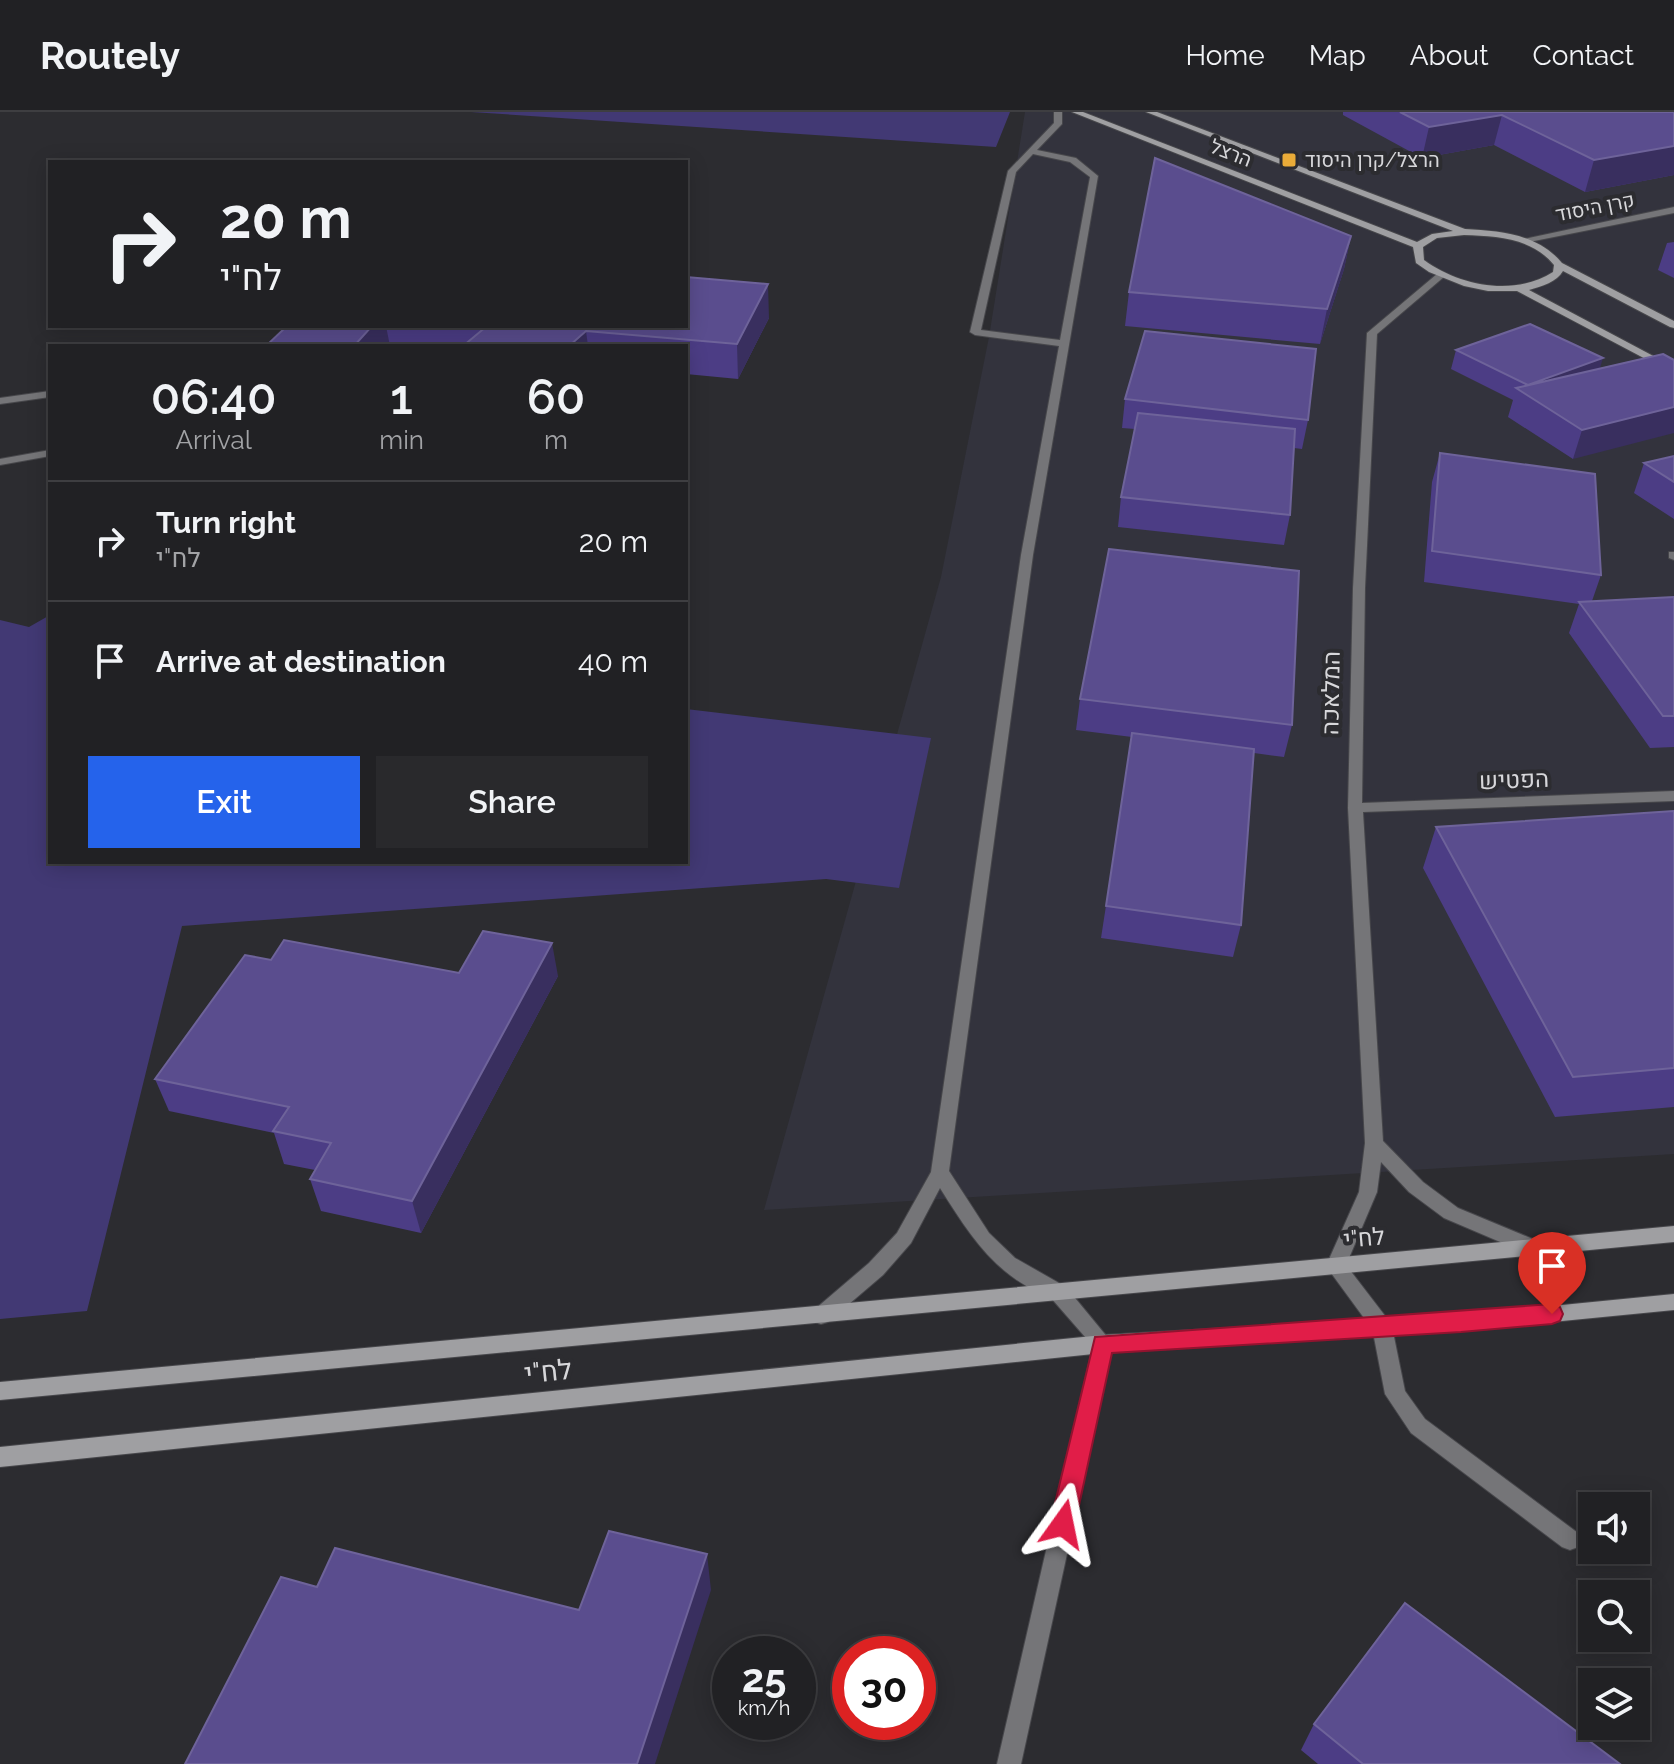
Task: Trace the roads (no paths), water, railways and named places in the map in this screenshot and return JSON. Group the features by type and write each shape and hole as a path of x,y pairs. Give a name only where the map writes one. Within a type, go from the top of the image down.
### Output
{"street":[{"path":"1058,112 1058,124 1012,171 975,332 1063,344"},
{"name":"הרצל","path":"1076,112 1418,246"},
{"name":"הרצל","path":"1150,112 1464,232"},
{"path":"821,1316 876,1269 904,1238 940,1172 1027,555 1094,176 1073,160 1031,151"},
{"name":"קרן היסוד","path":"1524,240 1674,210"},
{"path":"1559,265 1558,273 1550,280 1519,288 1478,286 1440,276 1419,261 1416,253 1418,246 1435,236 1464,232 1524,240 1541,248 1559,265 1674,325"},
{"name":"המלאכה","path":"1336,1266 1368,1192 1374,1143 1355,808 1359,588 1372,333 1440,276"},
{"path":"1519,288 1674,371"},
{"path":"0,401 48,394"},
{"path":"0,462 48,453"},
{"name":"הפטיש","path":"1355,808 1674,796"},
{"path":"1374,1143 1416,1187 1451,1213 1533,1248"},
{"path":"940,1172 982,1238 1008,1264 1059,1293 1103,1344 1009,1764"},
{"name":"לח\"י","path":"0,1391 1674,1234"},
{"path":"1336,1266 1382,1327 1395,1394 1418,1426 1570,1540"},
{"name":"לח\"י","path":"0,1457 1103,1344 1461,1323 1674,1302"}],"place":[{"name":"הרצל/קרן היסוד","path":"1289,160"}]}
